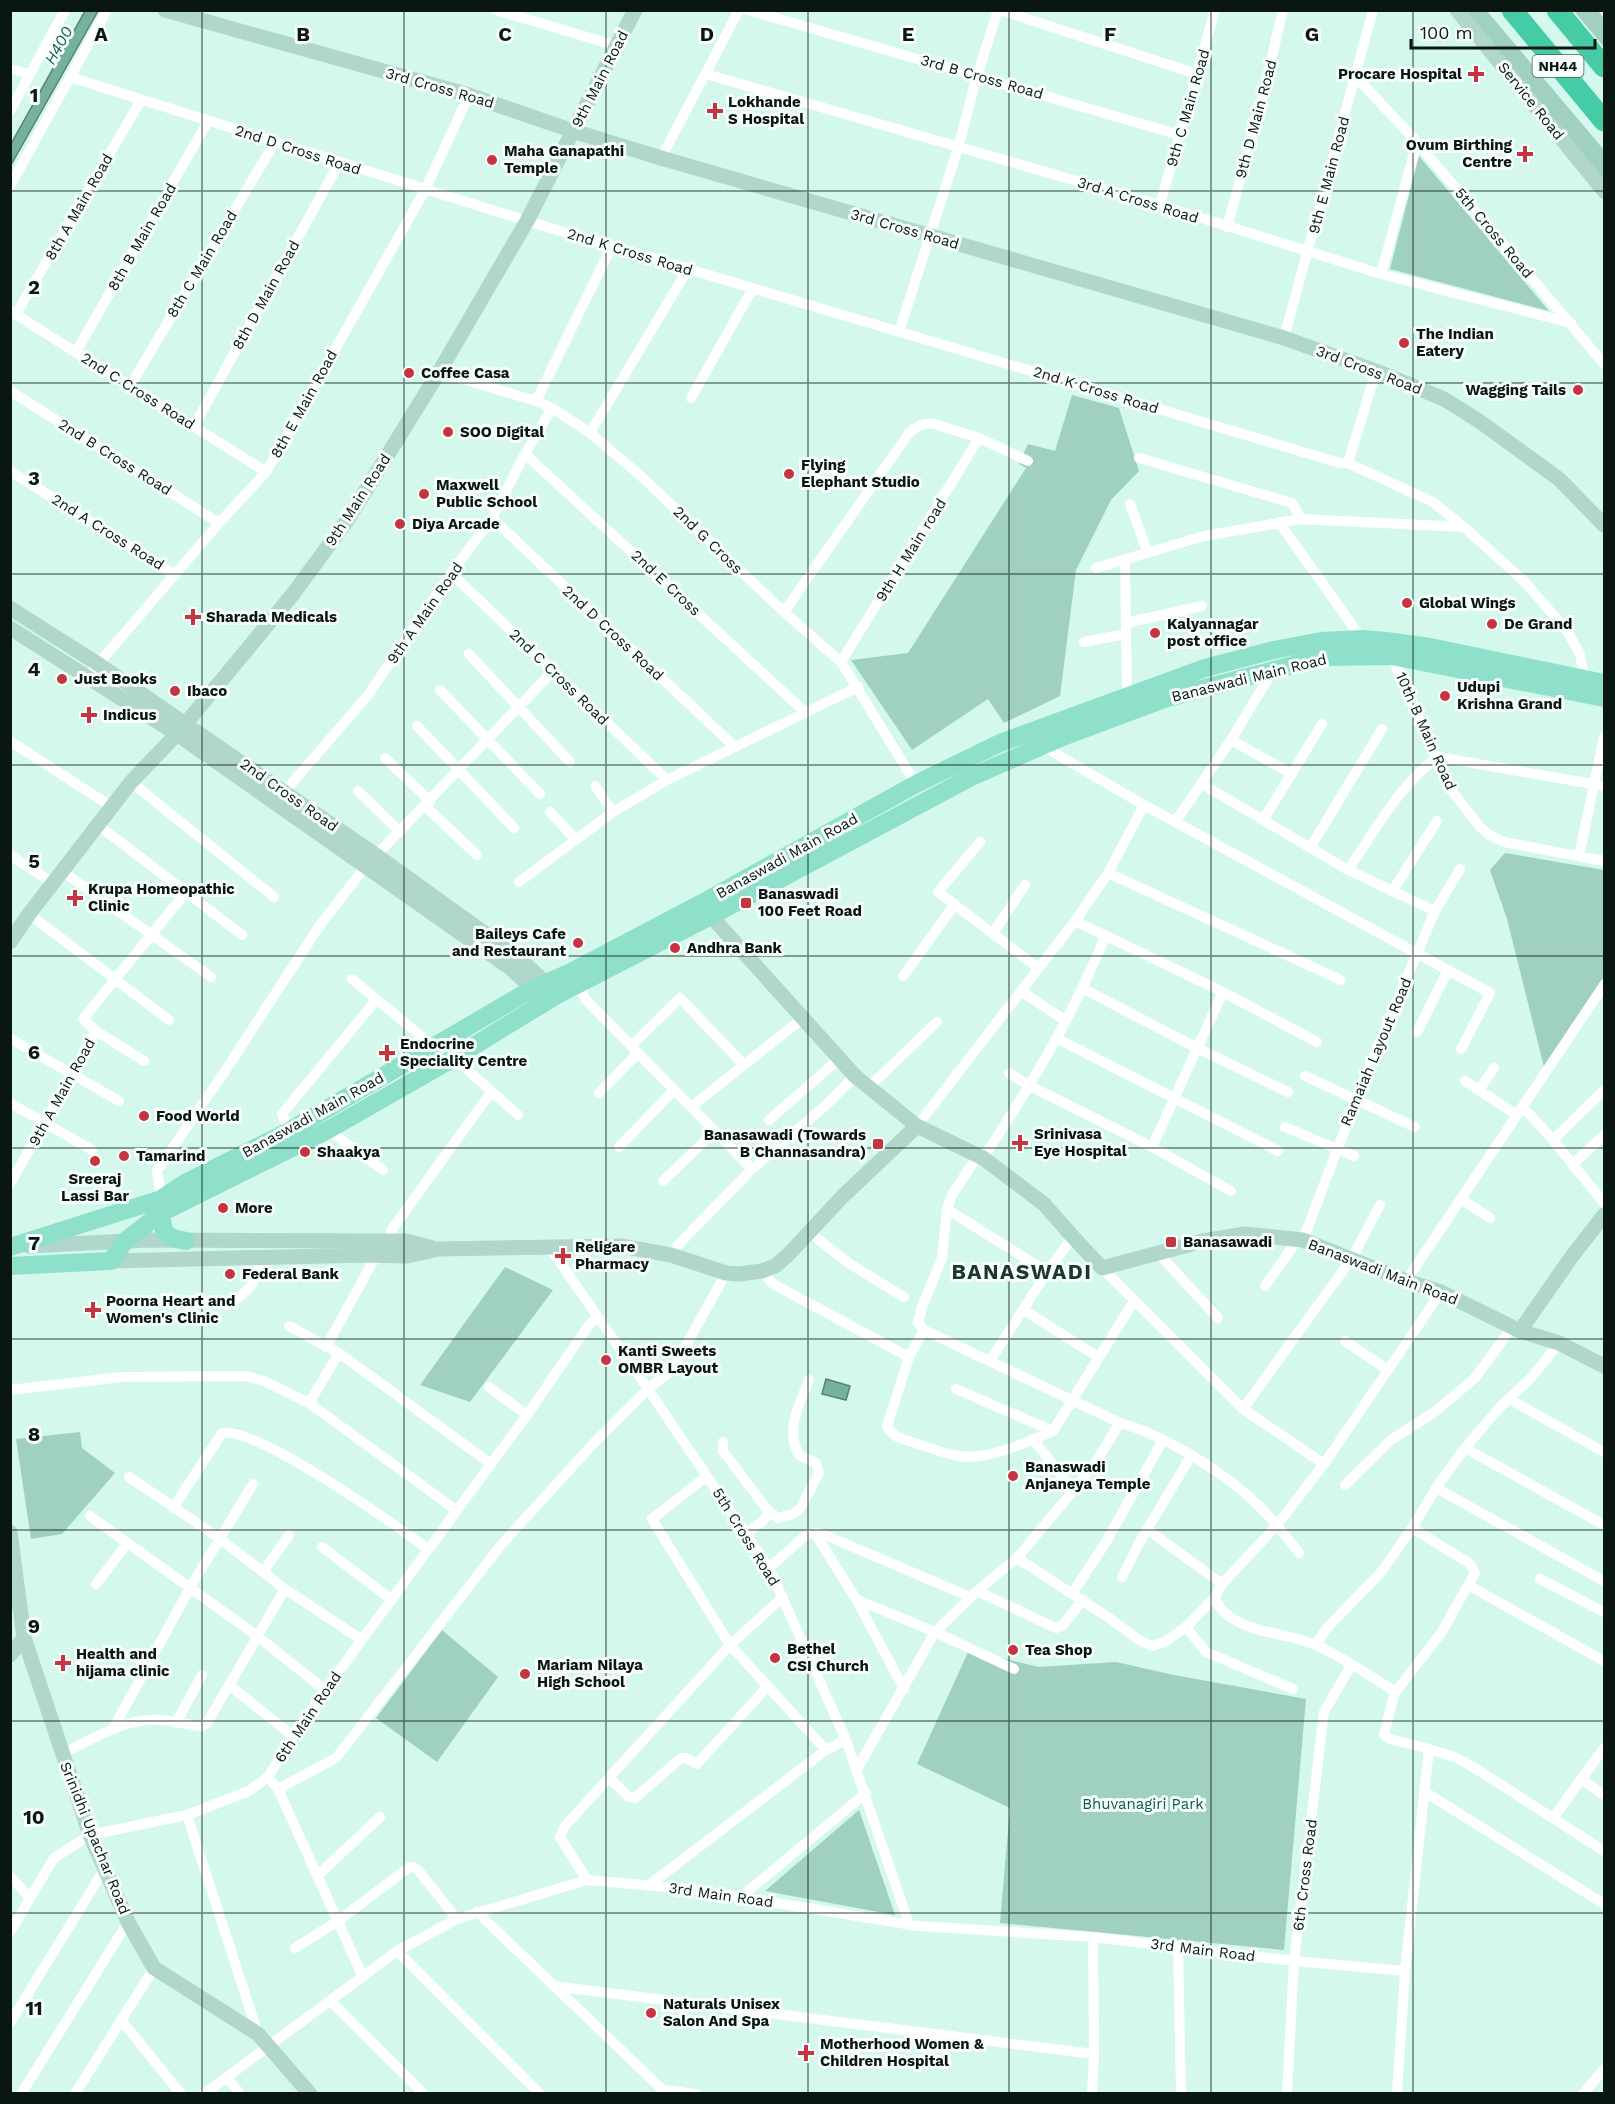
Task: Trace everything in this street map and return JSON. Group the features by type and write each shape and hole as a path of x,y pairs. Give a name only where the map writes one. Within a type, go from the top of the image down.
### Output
{"highway":[{"name":"NH44","path":"1512,10 1605,121"},
{"name":"NH44","path":"1557,10 1605,67"}],"main road":[{"name":"Banaswadi Main Road","path":"10,1266 111,1261 125,1241 185,1183 289,1131 434,1046 711,916 971,777 1037,738 1126,696 1205,668 1274,650 1321,641 1362,639 1389,648 1605,698"},
{"name":"Banaswadi Main Road","path":"574,979 702,903 916,784 1000,744 1037,738 1167,698 1324,657 1389,648 1430,647 1605,683"},
{"name":"Banaswadi Main Road","path":"13,1246 161,1206 328,1130 454,1058 546,992"},
{"path":"161,1206 165,1232 171,1239 186,1241"}],"street":[{"path":"10,111 65,10"},
{"path":"10,186 107,10"},
{"name":"3rd Cross Road","path":"165,10 469,95 661,158 1284,338 1376,371 1444,399 1479,421 1559,479 1605,525"},
{"path":"496,10 529,15 617,46"},
{"name":"9th Main Road","path":"10,942 131,782 181,729 293,594 348,519 439,372 526,221 635,10"},
{"path":"661,158 739,10"},
{"name":"3rd B Cross Road","path":"748,10 1180,135"},
{"path":"899,332 999,10 1197,74"},
{"name":"9th C Main Road","path":"1160,205 1215,10"},
{"name":"9th E Main Road","path":"1284,338 1356,77 1372,10"},
{"name":"Service Road","path":"1456,10 1605,191"},
{"name":"9th D Main Road","path":"1227,227 1256,123 1283,11"},
{"path":"10,69 30,74"},
{"name":"3rd A Cross Road","path":"706,74 1160,205 1382,274 1571,323"},
{"name":"2nd D Cross Road","path":"70,77 526,221"},
{"name":"5th Cross Road","path":"1356,77 1417,142 1605,364"},
{"name":"8th E Main Road","path":"87,677 219,523 266,472 425,190 469,95"},
{"name":"8th A Main Road","path":"13,313 141,100"},
{"name":"8th B Main Road","path":"76,352 208,121"},
{"name":"8th C Main Road","path":"130,386 275,142"},
{"path":"1382,274 1417,142"},
{"name":"8th D Main Road","path":"194,426 339,163"},
{"name":"2nd K Cross Road","path":"526,221 1340,463 1348,463 1433,502 1525,582 1567,631 1580,654 1584,678"},
{"path":"536,401 612,246"},
{"path":"590,433 688,269"},
{"path":"691,398 753,288"},
{"name":"2nd C Cross Road","path":"13,313 266,472"},
{"path":"1348,463 1376,371"},
{"name":"2nd G Cross","path":"439,372 536,401 552,408 590,433 642,477 784,612 841,662 916,784"},
{"name":"2nd B Cross Road","path":"10,391 219,523"},
{"name":"9th A Main Road","path":"280,797 368,695 451,573 492,518 552,408"},
{"path":"784,612 909,433 918,425 927,423 980,438 1028,460"},
{"name":"9th H Main road","path":"841,662 980,438"},
{"name":"2nd E Cross","path":"525,454 806,713"},
{"path":"1139,458 1292,503 1301,519"},
{"name":"2nd A Cross Road","path":"10,471 175,575"},
{"path":"1130,504 1148,553"},
{"name":"2nd D Cross Road","path":"492,518 735,747"},
{"path":"1096,568 1204,536 1301,519 1464,527"},
{"path":"1279,522 1362,639"},
{"path":"1125,560 1126,696"},
{"name":"2nd C Cross Road","path":"451,573 667,780"},
{"path":"1084,642 1202,606"},
{"name":"2nd Cross Road","path":"10,608 98,664 181,729 372,861 509,967 546,992"},
{"name":"2nd Cross Road","path":"10,628 87,677 181,729"},
{"name":"10th B Main Road","path":"1389,648 1451,790 1465,810 1488,834 1504,842 1605,861"},
{"path":"469,654 570,762"},
{"path":"161,1206 157,1171 320,925 372,861 553,671"},
{"path":"1175,822 1231,740 1272,672"},
{"path":"519,882 614,812 667,780 858,687"},
{"path":"440,690 540,794"},
{"path":"1263,820 1322,724"},
{"path":"417,726 514,828"},
{"path":"1310,848 1382,729"},
{"path":"1579,856 1599,785 1605,736"},
{"path":"1037,738 1144,805 1490,993 1461,1049"},
{"path":"1231,740 1292,774"},
{"path":"10,741 112,807"},
{"path":"1348,870 1407,785 1422,768 1438,757 1599,785"},
{"path":"385,758 477,855"},
{"path":"131,782 274,897"},
{"path":"1202,784 1348,870 1435,911"},
{"path":"595,786 614,812"},
{"path":"358,791 400,832"},
{"path":"917,1126 1075,921 1108,873 1144,805"},
{"path":"550,812 576,840"},
{"path":"1393,890 1437,821"},
{"path":"98,825 242,935"},
{"path":"980,842 938,892 1038,968"},
{"path":"10,855 58,877 151,934 211,977"},
{"name":"Ramaiah Layout Road","path":"1264,1286 1300,1240 1356,1098 1435,911 1460,869"},
{"path":"1108,873 1341,980"},
{"path":"993,933 1025,885"},
{"path":"144,1061 96,1031 83,1019 186,892"},
{"path":"903,976 955,904"},
{"path":"29,914 169,1020"},
{"path":"711,916 802,1019 868,1088 917,1126 980,1157 1044,1203 1072,1238 1243,1409 1324,1464"},
{"path":"1075,921 1223,992 1317,1042"},
{"path":"1105,937 1084,989 1030,1086 952,1195 947,1209 942,1258 922,1306 918,1323 924,1330 1120,1423 1137,1428 1191,1456 1236,1485 1258,1504 1299,1553"},
{"path":"1418,1032 1448,970"},
{"path":"352,979 434,1046"},
{"path":"574,979 586,1000 752,1169"},
{"path":"1406,1281 1605,985"},
{"path":"1084,989 1288,1092"},
{"path":"1022,992 1066,1021"},
{"path":"1152,1147 1223,992"},
{"path":"599,1093 634,1049 680,998 743,1064"},
{"path":"289,1131 282,1114 377,999"},
{"path":"692,1107 802,1019"},
{"path":"868,1088 937,1023"},
{"name":"9th A Main Road","path":"10,1184 13,1172 45,1123 96,1031"},
{"path":"1056,1038 1278,1151"},
{"path":"11,1039 119,1101"},
{"path":"454,1058 518,1115"},
{"path":"770,1120 839,1059"},
{"path":"1479,1090 1494,1068"},
{"path":"1009,1073 1231,1191"},
{"path":"671,1255 752,1169 825,1106 855,1076"},
{"path":"1305,1076 1415,1126"},
{"path":"1466,1081 1520,1111 1553,1140 1605,1203"},
{"path":"619,1147 674,1090"},
{"path":"1553,1140 1605,1090"},
{"path":"390,1241 391,1231 491,1092"},
{"path":"10,1104 92,1150"},
{"name":"Banaswadi Main Road","path":"111,1261 407,1256 439,1249 621,1246 671,1255 726,1273 762,1271 782,1261 842,1197 917,1126"},
{"path":"1286,1127 1354,1156"},
{"path":"328,1130 383,1170"},
{"path":"663,1181 715,1131"},
{"path":"1572,1165 1605,1135"},
{"path":"1461,1199 1490,1218"},
{"path":"1243,1409 1352,1258 1380,1205"},
{"path":"947,1209 1047,1272"},
{"path":"1346,1485 1391,1440 1436,1411 1474,1378 1516,1329 1605,1215"},
{"path":"810,1233 850,1264 904,1297"},
{"name":"Banaswadi Main Road","path":"1102,1268 1203,1241 1245,1234 1300,1240 1440,1292 1516,1329 1559,1343 1605,1366"},
{"path":"990,1361 1047,1272 1072,1238"},
{"name":"Banaswadi Main Road","path":"13,1246 125,1241 406,1241 439,1249"},
{"name":"5th Cross Road","path":"550,1248 769,1568 846,1740 909,1924"},
{"path":"1158,1253 1218,1318"},
{"path":"327,1347 376,1256"},
{"path":"227,1305 252,1287 258,1273 260,1259"},
{"path":"762,1271 773,1284 909,1357"},
{"name":"6th Main Road","path":"597,1317 293,1736 268,1777 278,1789 336,1758 501,1545 593,1444 648,1389 673,1369 726,1273"},
{"path":"1017,1558 1083,1600 1139,1640 1152,1646 1165,1642 1186,1627 1214,1598 1222,1584 1277,1525 1324,1464 1440,1292"},
{"path":"924,1330 909,1357 887,1426 889,1432 900,1438 959,1456 978,1457 1053,1431 1134,1301"},
{"path":"1023,1310 1098,1357"},
{"path":"289,1326 339,1353 490,1464"},
{"path":"1345,1341 1388,1370"},
{"path":"1316,1645 1326,1629 1382,1571 1465,1448 1501,1406 1531,1378 1559,1343"},
{"path":"309,1403 339,1353"},
{"path":"10,1390 122,1377 246,1376 264,1381 309,1403 456,1510"},
{"path":"723,1442 723,1451 769,1512 778,1518 793,1514 800,1509 819,1473 816,1463 799,1455 792,1440 795,1416 809,1380"},
{"path":"489,1387 527,1415"},
{"path":"956,1389 1053,1431"},
{"path":"1509,1400 1605,1452"},
{"path":"857,1769 935,1632 973,1594 1017,1558 1095,1463 1120,1423"},
{"path":"173,1508 222,1433 230,1432 242,1435 279,1453 329,1481 379,1513 428,1549"},
{"path":"1033,1439 1073,1491"},
{"path":"1072,1594 1106,1542 1162,1440"},
{"path":"1465,1448 1605,1525"},
{"path":"1122,1577 1147,1529 1191,1456"},
{"path":"707,1476 652,1519 730,1645 826,1750"},
{"path":"129,1477 219,1538 285,1589 362,1640"},
{"path":"113,1729 190,1588 253,1484"},
{"path":"1436,1488 1605,1581"},
{"path":"745,1534 763,1521 769,1512"},
{"path":"90,1516 256,1636 325,1690"},
{"path":"1412,1528 1469,1563 1475,1573 1441,1633 1394,1694 1384,1734 1390,1739 1457,1758 1605,1851"},
{"path":"1147,1529 1222,1584"},
{"name":"Srinidhi Upachar Road","path":"10,1532 24,1638 90,1835 128,1922 154,1968 258,2034 310,2094"},
{"path":"769,1568 806,1535 815,1533 825,1535 1056,1628 1062,1626 1083,1600"},
{"path":"815,1533 856,1599 904,1689"},
{"path":"263,1572 289,1535"},
{"path":"96,1584 127,1544"},
{"path":"322,1547 392,1600"},
{"path":"1540,1579 1605,1612"},
{"path":"1468,1585 1605,1661"},
{"path":"62,1754 113,1729 143,1720 202,1726 207,1723 285,1589"},
{"path":"587,1880 560,1837 561,1832 730,1645 783,1597"},
{"path":"1214,1598 1222,1610 1246,1624 1316,1645 1352,1664 1394,1694"},
{"path":"856,1599 935,1632 1014,1669"},
{"path":"1186,1627 1206,1652 1293,1689"},
{"path":"10,1655 24,1638"},
{"name":"6th Cross Road","path":"1287,2094 1294,1961 1324,1712 1352,1664"},
{"path":"176,1723 202,1675"},
{"path":"229,1685 293,1736"},
{"path":"609,1778 629,1797 634,1798 681,1758 697,1764 768,1686"},
{"path":"648,1886 826,1750 846,1740"},
{"path":"1553,1818 1605,1748"},
{"path":"1397,2094 1405,1971 1429,1749"},
{"path":"10,1932 54,1858 90,1835 187,1815 249,1791 268,1777"},
{"path":"1581,1779 1605,1795"},
{"path":"278,1789 363,1977"},
{"path":"1425,1792 1605,1904"},
{"path":"742,1896 866,1793"},
{"path":"187,1815 258,2034"},
{"path":"317,1876 380,1817"},
{"path":"295,1948 338,1921 408,1868 413,1867 418,1870 457,1919"},
{"path":"10,2023 105,1868"},
{"path":"10,1876 29,1897"},
{"name":"3rd Main Road","path":"204,2094 397,1952 457,1919 587,1880 690,1888 909,1924 1093,1937 1294,1961 1405,1971"},
{"path":"477,1912 665,2092 696,2094"},
{"path":"21,2094 128,1922"},
{"path":"1092,2094 1093,1937"},
{"path":"1178,1947 1181,2094"},
{"path":"397,1952 540,2094"},
{"path":"75,2094 154,1968"},
{"path":"553,1986 1094,2054"},
{"path":"330,2001 424,2094"},
{"path":"121,2020 182,2094"},
{"path":"1583,2094 1605,2069"},
{"path":"227,2077 240,2094"}],"green space":[{"path":"1457,11 1487,11 1604,150 1604,187"},
{"path":"1574,11 1598,11 1604,18 1604,47"},
{"path":"1419,156 1549,311 1390,269"},
{"path":"1072,395 1119,408 1139,471 1111,500 1076,570 1060,696 1004,723 988,699 912,750 851,660 908,653 1026,468 1019,464 1028,444 1055,451"},
{"path":"1505,853 1604,870 1604,976 1544,1067 1507,919 1490,870"},
{"path":"505,1267 553,1290 470,1402 420,1385"},
{"path":"80,1432 82,1448 115,1473 62,1534 31,1539 16,1439"},
{"path":"442,1630 498,1677 437,1762 376,1718"},
{"name":"Bhuvanagiri Park","path":"969,1650 1039,1667 1116,1662 1306,1699 1284,1950 1000,1923 1010,1808 917,1764"},
{"path":"859,1810 895,1915 765,1891"}],"shaded area":[{"path":"85,11 98,11 11,165 11,144"},
{"path":"826,1379 850,1386 846,1400 822,1394"}],"place":[{"name":"Procare Hospital","path":"1476,74"},
{"name":"Lokhande S Hospital","path":"715,111"},
{"name":"Ovum Birthing Centre","path":"1525,154"},
{"name":"Maha Ganapathi Temple","path":"492,160"},
{"name":"The Indian Eatery","path":"1404,343"},
{"name":"Coffee Casa","path":"409,373"},
{"name":"Wagging Tails","path":"1578,390"},
{"name":"SOO Digital","path":"448,432"},
{"name":"Flying Elephant Studio","path":"789,474"},
{"name":"Maxwell Public School","path":"424,494"},
{"name":"Diya Arcade","path":"400,524"},
{"name":"Global Wings","path":"1407,603"},
{"name":"Sharada Medicals","path":"193,617"},
{"name":"De Grand","path":"1492,624"},
{"name":"Kalyannagar post office","path":"1155,633"},
{"name":"Just Books","path":"62,679"},
{"name":"Ibaco","path":"175,691"},
{"name":"Udupi Krishna Grand","path":"1445,696"},
{"name":"Indicus","path":"89,715"},
{"name":"Krupa Homeopathic Clinic","path":"75,898"},
{"name":"Banaswadi 100 Feet Road","path":"746,903"},
{"name":"Baileys Cafe and Restaurant","path":"578,943"},
{"name":"Andhra Bank","path":"675,948"},
{"name":"Endocrine Speciality Centre","path":"387,1053"},
{"name":"Food World","path":"144,1116"},
{"name":"Srinivasa Eye Hospital","path":"1020,1143"},
{"name":"Banasawadi (Towards B Channasandra)","path":"878,1144"},
{"name":"Shaakya","path":"305,1152"},
{"name":"Tamarind","path":"124,1156"},
{"name":"Sreeraj Lassi Bar","path":"95,1161"},
{"name":"More","path":"223,1208"},
{"name":"Banasawadi","path":"1171,1242"},
{"name":"Religare Pharmacy","path":"563,1256"},
{"name":"Federal Bank","path":"230,1274"},
{"name":"Poorna Heart and Women's Clinic","path":"93,1310"},
{"name":"Kanti Sweets OMBR Layout","path":"606,1360"},
{"name":"Banaswadi Anjaneya Temple","path":"1013,1476"},
{"name":"Tea Shop","path":"1013,1650"},
{"name":"Bethel CSI Church","path":"775,1658"},
{"name":"Health and hijama clinic","path":"63,1663"},
{"name":"Mariam Nilaya High School","path":"525,1674"},
{"name":"Naturals Unisex Salon And Spa","path":"651,2013"},
{"name":"Motherhood Women & Children Hospital","path":"806,2053"}],"district":[{"name":"BANASWADI","path":"1022,1272"}],"water label":[{"name":"H400","path":"58,45"}]}
